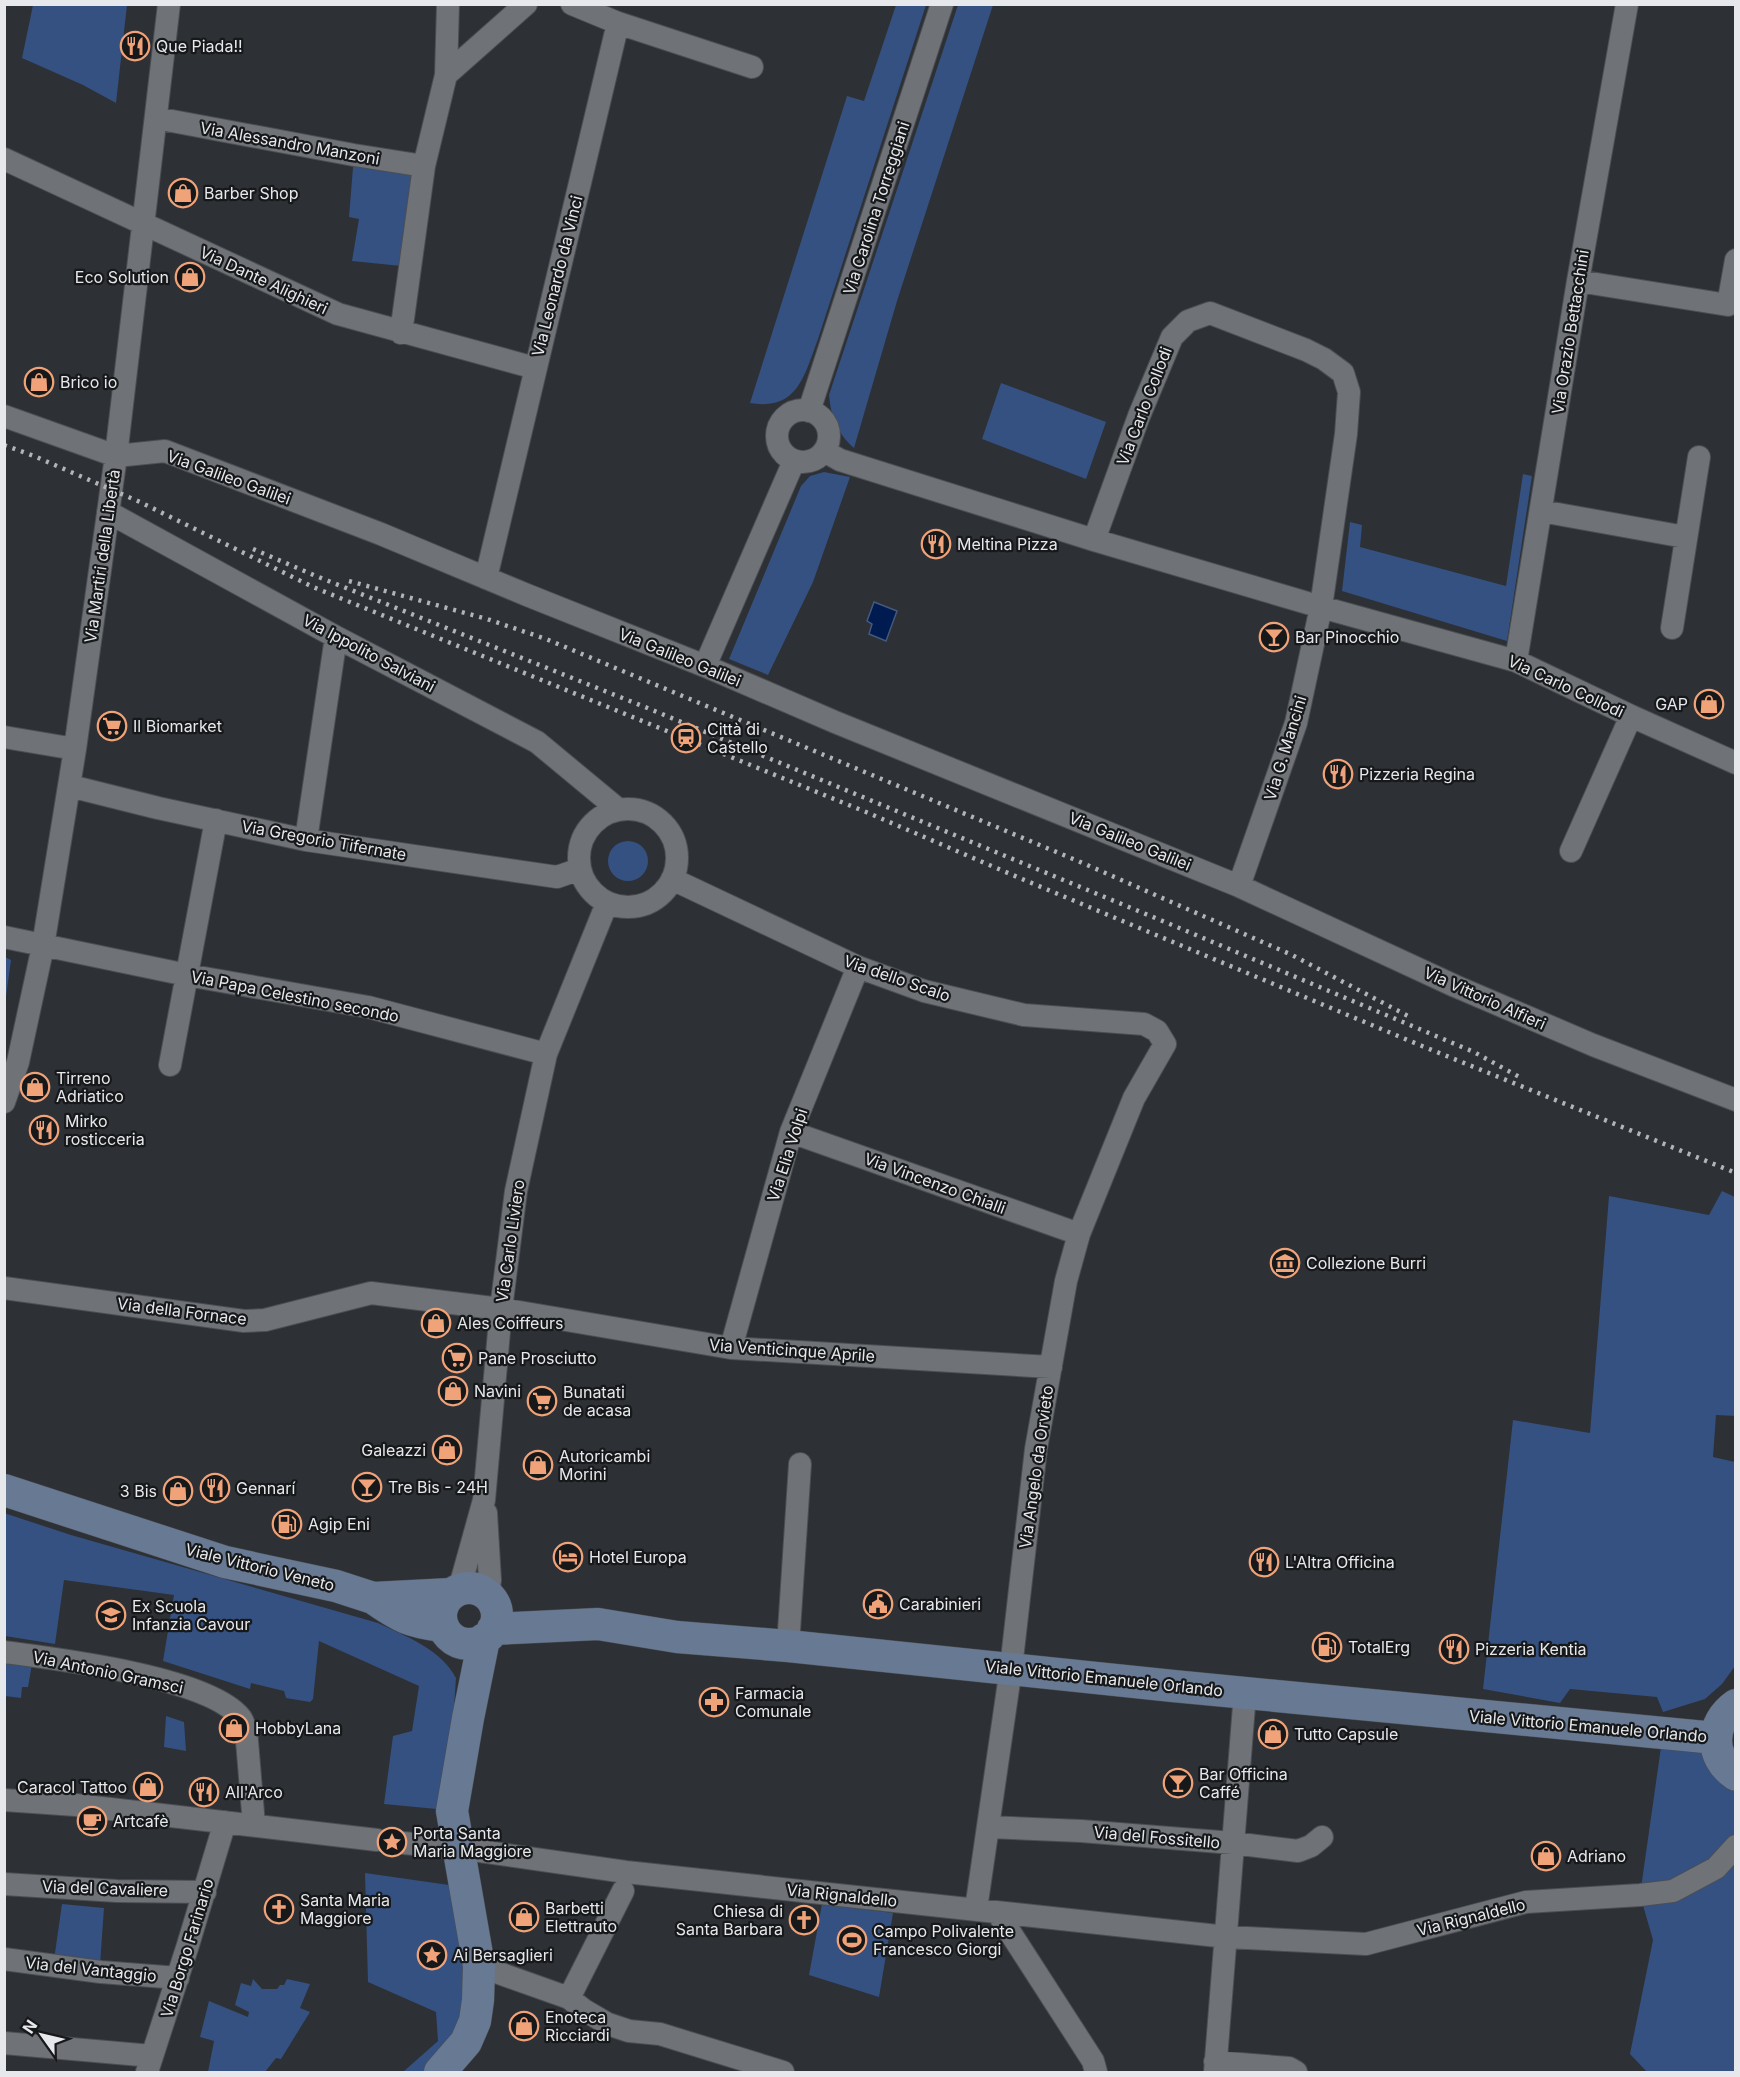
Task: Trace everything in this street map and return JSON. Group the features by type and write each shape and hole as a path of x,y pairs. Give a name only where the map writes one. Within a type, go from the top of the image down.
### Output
{"main road":[{"name":"Viale Vittorio Veneto","path":"4,1490 225,1562 336,1586 374,1598 478,1609"},
{"path":"374,1598 396,1614 448,1633 469,1644 478,1609"},
{"path":"468,1718 442,1609 478,1609"},
{"name":"Viale Vittorio Emanuele Orlando","path":"478,1609 598,1624 677,1637 1715,1738"},
{"path":"440,2073 466,2042 475,2021 479,1966 453,1811 468,1718 478,1609"},
{"name":"Viale Vittorio Emanuele Orlando","path":"1736,1705 1722,1718 1715,1738 1719,1758 1736,1775"}],"street":[{"name":"Via Martiri della Libertà","path":"4,1102 18,1062 43,946 70,786 116,456 169,4"},
{"path":"401,333 424,166 446,75 448,4"},
{"path":"446,75 526,4"},
{"path":"572,4 618,23 752,67"},
{"name":"Via Carolina Torreggiani","path":"808,411 942,4"},
{"name":"Via Orazio Bettacchini","path":"1516,661 1626,4"},
{"name":"Via Leonardo da Vinci","path":"486,579 618,23"},
{"name":"Via Alessandro Manzoni","path":"156,118 424,166"},
{"name":"Via Dante Alighieri","path":"4,159 338,314 535,368"},
{"path":"1578,281 1728,305 1736,260"},
{"name":"Via Carlo Collodi","path":"1094,540 1139,416 1172,337 1188,321 1210,313 1324,358 1342,373 1349,392 1346,434 1322,607"},
{"path":"800,410 817,414 828,427 828,444 824,451 811,461 802,462 794,461 781,450 777,442 777,433 785,418 800,410"},
{"path":"4,416 116,456"},
{"name":"Via Galileo Galilei","path":"116,456 165,451 381,534 1239,886"},
{"name":"Via Carlo Collodi","path":"824,451 840,460 1094,540 1516,661 1736,763"},
{"path":"1672,628 1685,537 1700,457"},
{"path":"705,666 794,461"},
{"path":"1541,511 1685,537"},
{"name":"Via Ippolito Salviani","path":"108,512 336,637 541,745 619,810"},
{"name":"Via G. Mancini","path":"1239,886 1296,723 1322,607"},
{"path":"306,840 336,637"},
{"path":"1571,851 1631,716"},
{"path":"4,737 75,749"},
{"name":"Via Gregorio Tifernate","path":"70,786 158,808 306,840 557,877 580,869"},
{"path":"619,810 636,810 651,815 664,825 673,839 677,852 672,879 663,892 651,901 637,906 621,907 607,903 594,894 585,883 580,869 581,843 587,831 595,821 619,810"},
{"path":"170,1065 216,820"},
{"name":"Via dello Scalo","path":"672,879 858,967 924,991 1024,1015 1144,1024 1157,1032 1164,1044"},
{"name":"Via Vittorio Alfieri","path":"1239,886 1476,995 1593,1045 1736,1100"},
{"name":"Via Carlo Liviero","path":"478,1609 490,1580 484,1500 501,1309 516,1191 546,1054 607,903"},
{"name":"Via Papa Celestino secondo","path":"4,937 187,975 368,1007 546,1054"},
{"name":"Via Elia Volpi","path":"731,1348 791,1132 858,967"},
{"name":"Via Angelo da Orvieto","path":"987,1910 988,1827 1011,1668 1036,1449 1066,1281 1079,1234 1134,1098 1164,1044"},
{"name":"Via Vincenzo Chialli","path":"791,1132 1079,1234"},
{"name":"Via della Fornace","path":"4,1288 244,1321 265,1320 371,1293 501,1309"},
{"name":"Via Venticinque Aprile","path":"501,1309 731,1348 1051,1367"},
{"path":"788,1646 800,1464"},
{"name":"Via Antonio Gramsci","path":"4,1652 65,1660 178,1684 224,1704 240,1717 246,1729 254,1825"},
{"path":"1245,1692 1215,2067 1289,2068 1296,2073"},
{"name":"Via Rignaldello","path":"4,1800 76,1805 459,1848 626,1872 1227,1937 1366,1944 1527,1902 1673,1891 1716,1868 1736,1846"},
{"name":"Via Borgo Farinario","path":"150,2064 225,1822"},
{"name":"Via del Fossitello","path":"988,1827 1081,1830 1298,1851 1311,1846 1322,1837"},
{"name":"Via del Cavaliere","path":"4,1884 117,1891 205,1892"},
{"path":"569,1998 623,1891"},
{"path":"987,1910 1093,2061 1096,2073"},
{"name":"Via del Vantaggio","path":"4,1959 101,1972 178,1978"},
{"path":"479,1966 569,1998 584,2010 609,2024 629,2031 660,2034 783,2073"},
{"path":"4,2043 150,2064"}],"shaded area":[{"path":"33,5 127,5 116,103 83,85 22,58"},
{"path":"896,5 926,5 813,353 803,378 789,396 779,402 750,403 847,96 864,101"},
{"path":"958,5 993,5 897,301 854,448 836,424 829,395"},
{"path":"354,155 424,166 411,267 352,261 359,219 349,217"},
{"path":"1001,383 1106,422 1086,479 982,439"},
{"path":"824,472 850,477 813,582 768,675 729,659 801,486 810,476"},
{"path":"1523,474 1532,476 1507,641 1342,591 1350,522 1362,525 1360,547 1506,586"},
{"path":"874,602 897,611 886,641 869,634 872,624 867,621"},
{"path":"628,841 642,847 648,861 642,875 628,881 614,875 608,861 614,847"},
{"path":"5,957 11,960 5,1004"},
{"path":"1722,1191 1735,1197 1736,1416 1716,1415 1713,1457 1735,1462 1735,1666 1722,1684 1705,1699 1663,1712 1657,1697 1570,1689 1560,1703 1483,1689 1513,1420 1590,1433 1609,1196 1709,1215"},
{"path":"4,1513 71,1535 378,1623 433,1652 450,1668 456,1678 447,1810 384,1804 393,1736 412,1731 419,1686 319,1641 313,1699 310,1702 286,1698 284,1691 251,1683 250,1689 163,1661 174,1595 64,1580 55,1644 5,1636"},
{"path":"4,1660 32,1664 28,1687 22,1687 21,1698 5,1696"},
{"path":"166,1716 184,1722 186,1751 164,1747"},
{"path":"1663,1733 1715,1738 1735,1775 1735,2072 1647,2072 1630,2054 1653,1940 1640,1895"},
{"path":"365,1873 449,1885 464,1964 461,2025 430,2072 403,2072 438,2041 436,2012 368,1982"},
{"path":"62,1904 104,1908 100,1965 54,1960"},
{"name":"Campo Polivalente Francesco Giorgi","path":"822,1904 893,1913 879,1997 809,1975"},
{"path":"253,1979 262,1989 277,1989 280,1985 284,1985 287,1979 310,1984 300,2008 310,2012 281,2059 276,2058 265,2072 208,2072 214,2041 200,2037 209,2001 248,2017 249,2012 235,2005 241,1983 251,1986"}],"railway":[{"path":"4,445 140,502 313,587 866,812 1422,1046 1736,1173"},
{"path":"253,549 645,707 1165,922 1474,1052 1523,1079"},
{"path":"349,581 487,619 546,639 1078,861 1292,955 1408,1016"}],"place":[{"name":"Que Piada!!","path":"135,46"},
{"name":"Barber Shop","path":"183,193"},
{"name":"Eco Solution","path":"190,277"},
{"name":"Brico io","path":"39,382"},
{"name":"Meltina Pizza","path":"936,544"},
{"name":"Bar Pinocchio","path":"1274,637"},
{"name":"GAP","path":"1709,704"},
{"name":"Il Biomarket","path":"112,726"},
{"name":"Città di Castello","path":"686,738"},
{"name":"Pizzeria Regina","path":"1338,774"},
{"name":"Tirreno Adriatico","path":"35,1087"},
{"name":"Mirko rosticceria","path":"44,1130"},
{"name":"Collezione Burri","path":"1285,1263"},
{"name":"Ales Coiffeurs","path":"436,1323"},
{"name":"Pane Prosciutto","path":"457,1358"},
{"name":"Navini","path":"453,1391"},
{"name":"Bunatati de acasa","path":"542,1401"},
{"name":"Galeazzi","path":"447,1450"},
{"name":"Autoricambi Morini","path":"538,1465"},
{"name":"Tre Bis - 24H","path":"367,1487"},
{"name":"Gennarí","path":"215,1488"},
{"name":"3 Bis","path":"178,1491"},
{"name":"Agip Eni","path":"287,1524"},
{"name":"Hotel Europa","path":"568,1557"},
{"name":"L'Altra Officina","path":"1264,1562"},
{"name":"Carabinieri","path":"878,1604"},
{"name":"Ex Scuola Infanzia Cavour","path":"111,1615"},
{"name":"TotalErg","path":"1327,1647"},
{"name":"Pizzeria Kentia","path":"1454,1649"},
{"name":"Farmacia Comunale","path":"714,1702"},
{"name":"HobbyLana","path":"234,1728"},
{"name":"Tutto Capsule","path":"1273,1734"},
{"name":"Bar Officina Caffé","path":"1178,1783"},
{"name":"Caracol Tattoo","path":"148,1787"},
{"name":"All'Arco","path":"204,1792"},
{"name":"Artcafè","path":"92,1821"},
{"name":"Porta Santa Maria Maggiore","path":"392,1842"},
{"name":"Adriano","path":"1546,1856"},
{"name":"Santa Maria Maggiore","path":"279,1909"},
{"name":"Barbetti Elettrauto","path":"524,1917"},
{"name":"Chiesa di Santa Barbara","path":"804,1920"},
{"name":"Campo Polivalente Francesco Giorgi","path":"852,1940"},
{"name":"Ai Bersaglieri","path":"432,1955"},
{"name":"Enoteca Ricciardi","path":"524,2026"}]}
